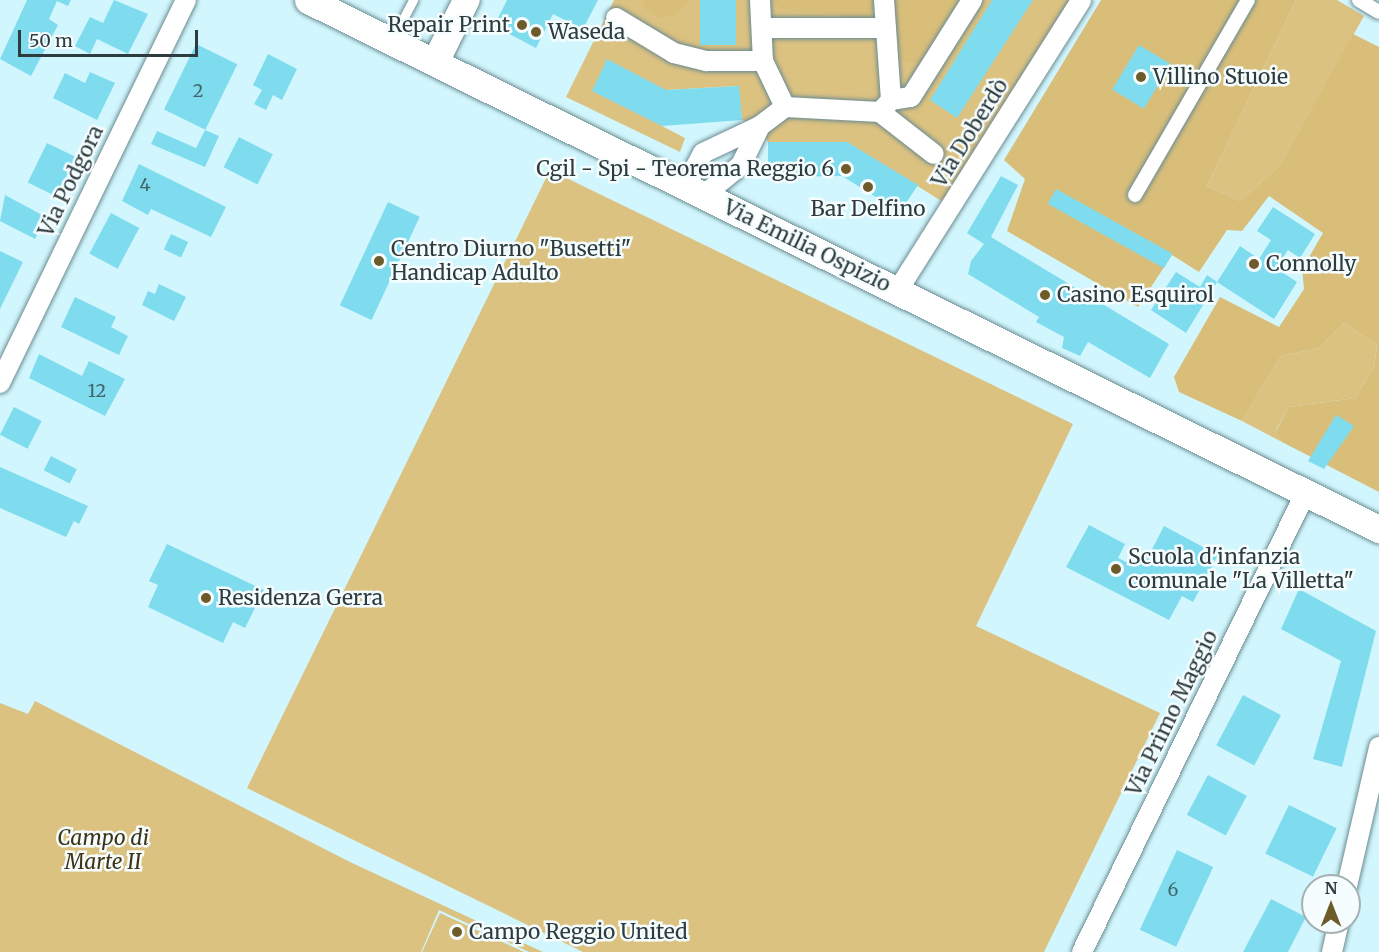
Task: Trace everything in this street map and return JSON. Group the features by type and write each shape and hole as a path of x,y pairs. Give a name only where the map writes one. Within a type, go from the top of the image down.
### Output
{"main road":[{"name":"Via Emilia Ospizio","path":"308,0 1379,530"}],"street":[{"name":"Via Podgora","path":"0,383 186,0"},
{"path":"432,62 470,0"},
{"path":"760,0 764,61 785,107"},
{"path":"884,0 886,106 934,154"},
{"path":"695,190 703,153 760,126 785,107 886,106 911,97 972,0"},
{"name":"Via Doberdò","path":"898,290 1081,0"},
{"path":"1135,195 1248,0"},
{"path":"1358,0 1379,12"},
{"path":"616,18 674,53 707,61 764,61"},
{"path":"762,28 886,28"},
{"path":"695,190 741,165 760,126"},
{"name":"Via Primo Maggio","path":"1082,952 1305,494"},
{"path":"1350,874 1379,747"},
{"path":"1332,952 1336,934"}],"lane":[{"path":"392,41 413,0"},
{"path":"432,62 456,0"}],"green space":[{"path":"614,0 1081,0 951,207 847,142 768,142 760,126 742,120 738,86 666,90 662,126 685,138 680,152 566,97"},
{"path":"1296,0 1337,0 1364,16 1280,165 1240,201 1207,186"},
{"path":"550,170 1073,424 976,626 1160,713 1044,952 583,952 247,788"},
{"path":"1344,323 1377,345 1374,368 1355,398 1289,407 1276,430 1282,442 1242,421 1281,356 1319,348"},
{"name":"Campo di Marte II","path":"35,701 350,862 543,952 529,952 439,910 421,952 0,952 0,703 28,714"},
{"name":"Campo Reggio United","path":"440,913 524,952 422,952"}],"shaded area":[{"path":"642,0 689,0 676,15 660,18 646,10"},
{"path":"772,0 875,0 875,4 871,16 859,22 846,21 837,14 782,10"},
{"path":"892,0 959,0 920,63 900,61"},
{"path":"1101,0 1296,0 1207,186 1240,201 1280,165 1353,34 1379,47 1379,492 1282,442 1276,431 1289,407 1355,398 1374,368 1377,345 1344,323 1319,348 1281,356 1242,421 1179,392 1174,377 1220,297 1279,327 1304,289 1302,269 1323,233 1269,196 1242,231 1227,230 1199,272 1172,255 1138,307 1007,231 1025,179 1004,160"}],"building":[{"path":"27,0 71,0 68,6 57,1 49,19 58,25 31,76 0,59"},
{"path":"114,0 148,14 128,54 97,39 90,54 75,46 90,17 103,23"},
{"path":"507,0 598,0 583,29 553,14 536,48 494,26"},
{"path":"700,0 736,0 736,45 700,45"},
{"path":"992,0 1033,0 957,118 930,100"},
{"path":"196,44 237,64 205,130 164,110"},
{"name":"Villino Stuoie","path":"1139,45 1171,64 1144,109 1112,90"},
{"path":"268,54 297,69 282,100 273,95 266,110 254,104 262,90 253,85"},
{"path":"607,59 666,90 739,86 742,120 662,126 592,91"},
{"path":"90,72 115,83 97,120 53,98 65,73 85,83"},
{"path":"205,130 219,136 205,167 151,144 157,131 196,148"},
{"path":"239,137 273,154 257,185 224,167"},
{"path":"768,142 847,142 918,185 900,212 842,176 768,177"},
{"path":"47,143 76,157 56,197 28,183"},
{"path":"139,164 226,207 211,237 151,209 148,215 122,201"},
{"name":"Casino Esquirol","path":"1001,176 1018,185 991,237 1169,344 1150,378 1088,342 1080,356 1062,348 1064,337 1036,322 1039,317 968,274 971,261 984,244 967,233"},
{"path":"1056,189 1172,253 1164,268 1048,204"},
{"path":"5,195 46,217 35,239 0,221"},
{"name":"Centro Diurno \"Busetti\" Handicap Adulto","path":"388,202 420,217 372,320 340,305"},
{"name":"Connolly","path":"1273,207 1315,234 1300,258 1288,250 1276,268 1297,282 1274,319 1217,282 1240,246 1259,259 1271,240 1257,231"},
{"path":"111,213 139,228 118,269 89,254"},
{"path":"171,234 188,242 181,257 164,249"},
{"path":"0,251 23,262 0,309"},
{"path":"1176,272 1200,287 1207,275 1217,282 1186,333 1151,310"},
{"path":"159,284 186,297 174,321 142,305 148,291 155,294"},
{"path":"75,297 116,317 111,327 128,336 119,355 61,327"},
{"path":"39,354 82,376 89,361 125,379 105,416 29,378"},
{"path":"14,407 42,421 28,449 0,435"},
{"path":"1336,415 1354,426 1324,469 1308,461"},
{"path":"51,456 77,469 70,483 44,470"},
{"path":"0,467 88,506 79,524 74,521 66,537 0,508"},
{"path":"1089,525 1125,544 1118,558 1134,566 1141,553 1148,557 1164,526 1218,555 1193,602 1182,596 1169,620 1066,567"},
{"name":"Residenza Gerra","path":"167,544 264,590 245,628 233,622 223,643 148,607 158,585 149,581"},
{"path":"1299,589 1376,631 1342,767 1313,759 1341,661 1281,629"},
{"path":"1243,695 1281,715 1254,766 1216,745"},
{"path":"1208,775 1247,796 1226,835 1187,815"},
{"path":"1289,805 1337,828 1314,874 1307,874 1265,854"},
{"path":"1177,850 1213,867 1176,947 1140,930"},
{"path":"1271,899 1301,914 1301,927 1288,952 1243,952"}],"place":[{"name":"Repair Print","path":"522,25"},
{"name":"Waseda","path":"536,32"},
{"name":"Villino Stuoie","path":"1141,77"},
{"name":"Cgil - Spi - Teorema Reggio 6","path":"846,169"},
{"name":"Bar Delfino","path":"868,187"},
{"name":"Centro Diurno \"Busetti\" Handicap Adulto","path":"379,261"},
{"name":"Connolly","path":"1254,264"},
{"name":"Casino Esquirol","path":"1045,295"},
{"name":"Scuola d'infanzia comunale \"La Villetta\"","path":"1116,569"},
{"name":"Residenza Gerra","path":"206,598"},
{"name":"Campo Reggio United","path":"457,932"}]}
